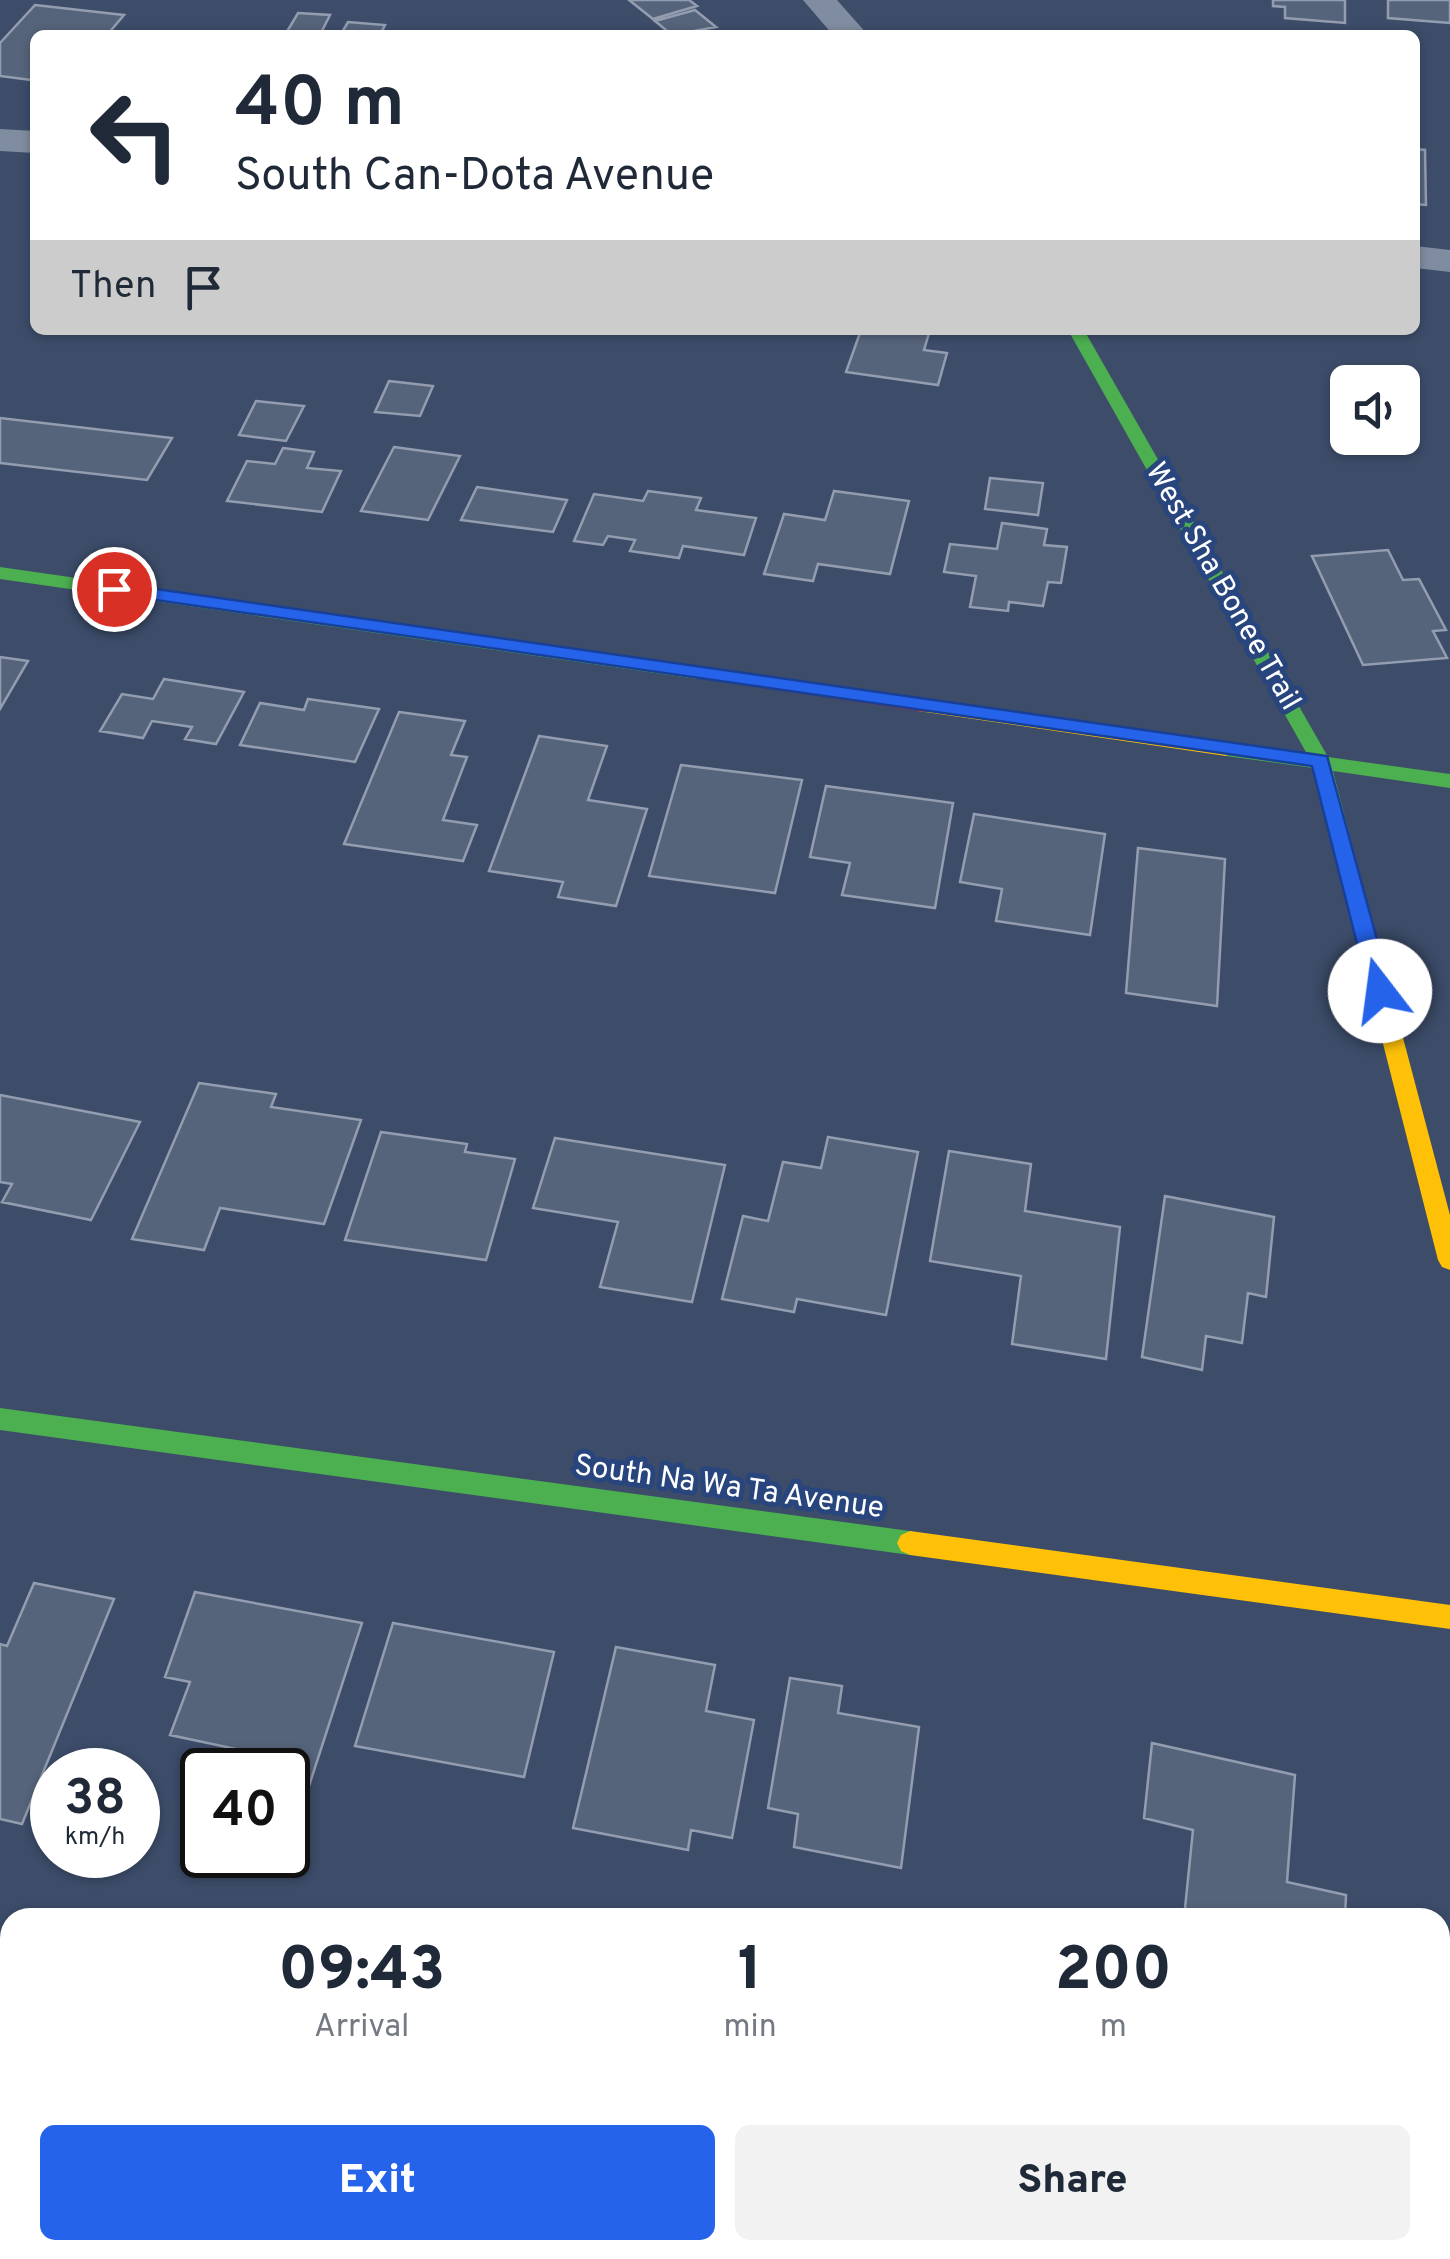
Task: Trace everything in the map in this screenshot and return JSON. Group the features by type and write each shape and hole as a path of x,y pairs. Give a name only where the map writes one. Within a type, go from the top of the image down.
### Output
{"street":[{"path":"819,0 846,30"},
{"path":"0,140 30,142"},
{"path":"1420,258 1450,261"},
{"name":"West Sha Bonee Trail","path":"1079,335 1320,761 1450,1260"},
{"path":"0,573 1450,781"},
{"name":"South Na Wa Ta Avenue","path":"0,1419 1450,1617"}],"building":[{"path":"629,0 689,0 697,6 653,19"},
{"path":"1273,0 1345,0 1345,23 1285,18 1285,7 1273,6"},
{"path":"1388,0 1450,0 1450,23 1388,18"},
{"path":"35,5 124,15 111,30 30,30 30,80 0,76 0,43"},
{"path":"695,10 716,27 666,30 655,21"},
{"path":"298,13 330,15 322,30 288,30"},
{"path":"348,22 385,25 382,30 343,30"},
{"path":"1420,150 1425,150 1426,205 1420,204"},
{"path":"859,335 928,335 924,350 947,353 938,385 846,372"},
{"path":"389,381 433,386 420,416 375,412"},
{"path":"256,401 304,406 286,441 239,435"},
{"path":"0,418 172,438 147,480 0,463"},
{"path":"394,447 460,456 428,520 361,511"},
{"path":"283,448 314,452 307,468 341,471 322,512 227,501 247,461 275,464"},
{"path":"990,478 1043,483 1038,515 985,509"},
{"path":"477,487 567,500 553,532 461,520"},
{"path":"648,491 701,498 696,510 756,518 744,555 683,546 679,558 630,551 635,540 608,536 603,545 574,541 594,494 643,501"},
{"path":"834,491 909,501 890,574 818,564 813,581 764,574 784,514 825,520"},
{"path":"1002,523 1047,529 1044,545 1067,547 1061,583 1048,582 1043,606 1009,602 1008,611 970,607 976,576 944,572 950,544 997,549"},
{"path":"1388,550 1403,580 1419,579 1446,630 1433,631 1447,658 1363,665 1312,556"},
{"path":"0,657 28,661 0,709"},
{"path":"164,679 244,692 216,744 185,739 192,727 152,721 143,738 100,731 122,694 153,699"},
{"path":"308,699 379,709 355,762 240,745 260,703 304,710"},
{"path":"399,712 465,721 451,755 467,757 443,820 477,825 463,861 344,844"},
{"path":"539,736 607,746 588,800 647,809 616,906 558,897 563,882 489,871"},
{"path":"681,765 802,780 775,893 649,876"},
{"path":"826,786 953,803 935,908 842,895 850,863 810,857"},
{"path":"974,814 1105,834 1090,935 996,921 1002,889 960,882"},
{"path":"1138,848 1225,859 1217,1006 1126,993"},
{"path":"199,1083 276,1094 271,1107 361,1120 324,1224 220,1208 204,1250 132,1239"},
{"path":"0,1095 140,1122 91,1220 2,1202 12,1184 0,1182"},
{"path":"381,1132 467,1144 465,1152 515,1159 486,1260 345,1240"},
{"path":"828,1137 918,1152 886,1315 797,1299 794,1312 722,1299 743,1216 768,1221 783,1162 821,1168"},
{"path":"555,1138 725,1165 692,1302 600,1287 618,1222 533,1208"},
{"path":"949,1151 1031,1164 1025,1211 1120,1227 1106,1359 1012,1344 1021,1276 930,1261"},
{"path":"1165,1196 1274,1217 1266,1297 1248,1293 1242,1343 1206,1336 1202,1370 1142,1357"},
{"path":"34,1583 114,1599 53,1748 30,1748 30,1804 22,1824 0,1819 0,1644 7,1646"},
{"path":"195,1592 362,1623 310,1783 310,1748 231,1748 170,1735 190,1682 165,1677"},
{"path":"393,1623 554,1652 524,1777 355,1746"},
{"path":"616,1647 715,1665 706,1711 754,1720 732,1838 691,1830 688,1850 573,1828"},
{"path":"790,1678 842,1686 838,1713 919,1727 901,1868 794,1847 798,1814 768,1808"},
{"path":"1152,1743 1295,1775 1287,1882 1346,1895 1345,1908 1185,1908 1193,1830 1144,1818"}],"traffic: fast":[{"path":"1079,335 1321,761 1357,902"},
{"path":"0,573 697,673"},
{"path":"1226,749 1450,781"},
{"path":"0,1419 910,1543"}],"traffic: slow":[{"path":"925,706 1226,749"},
{"path":"1357,902 1450,1260"},
{"path":"910,1543 1450,1617"}],"traffic: jam":[{"path":"697,673 925,706"}],"route":[{"path":"114,589 1320,761 1380,991"}]}
